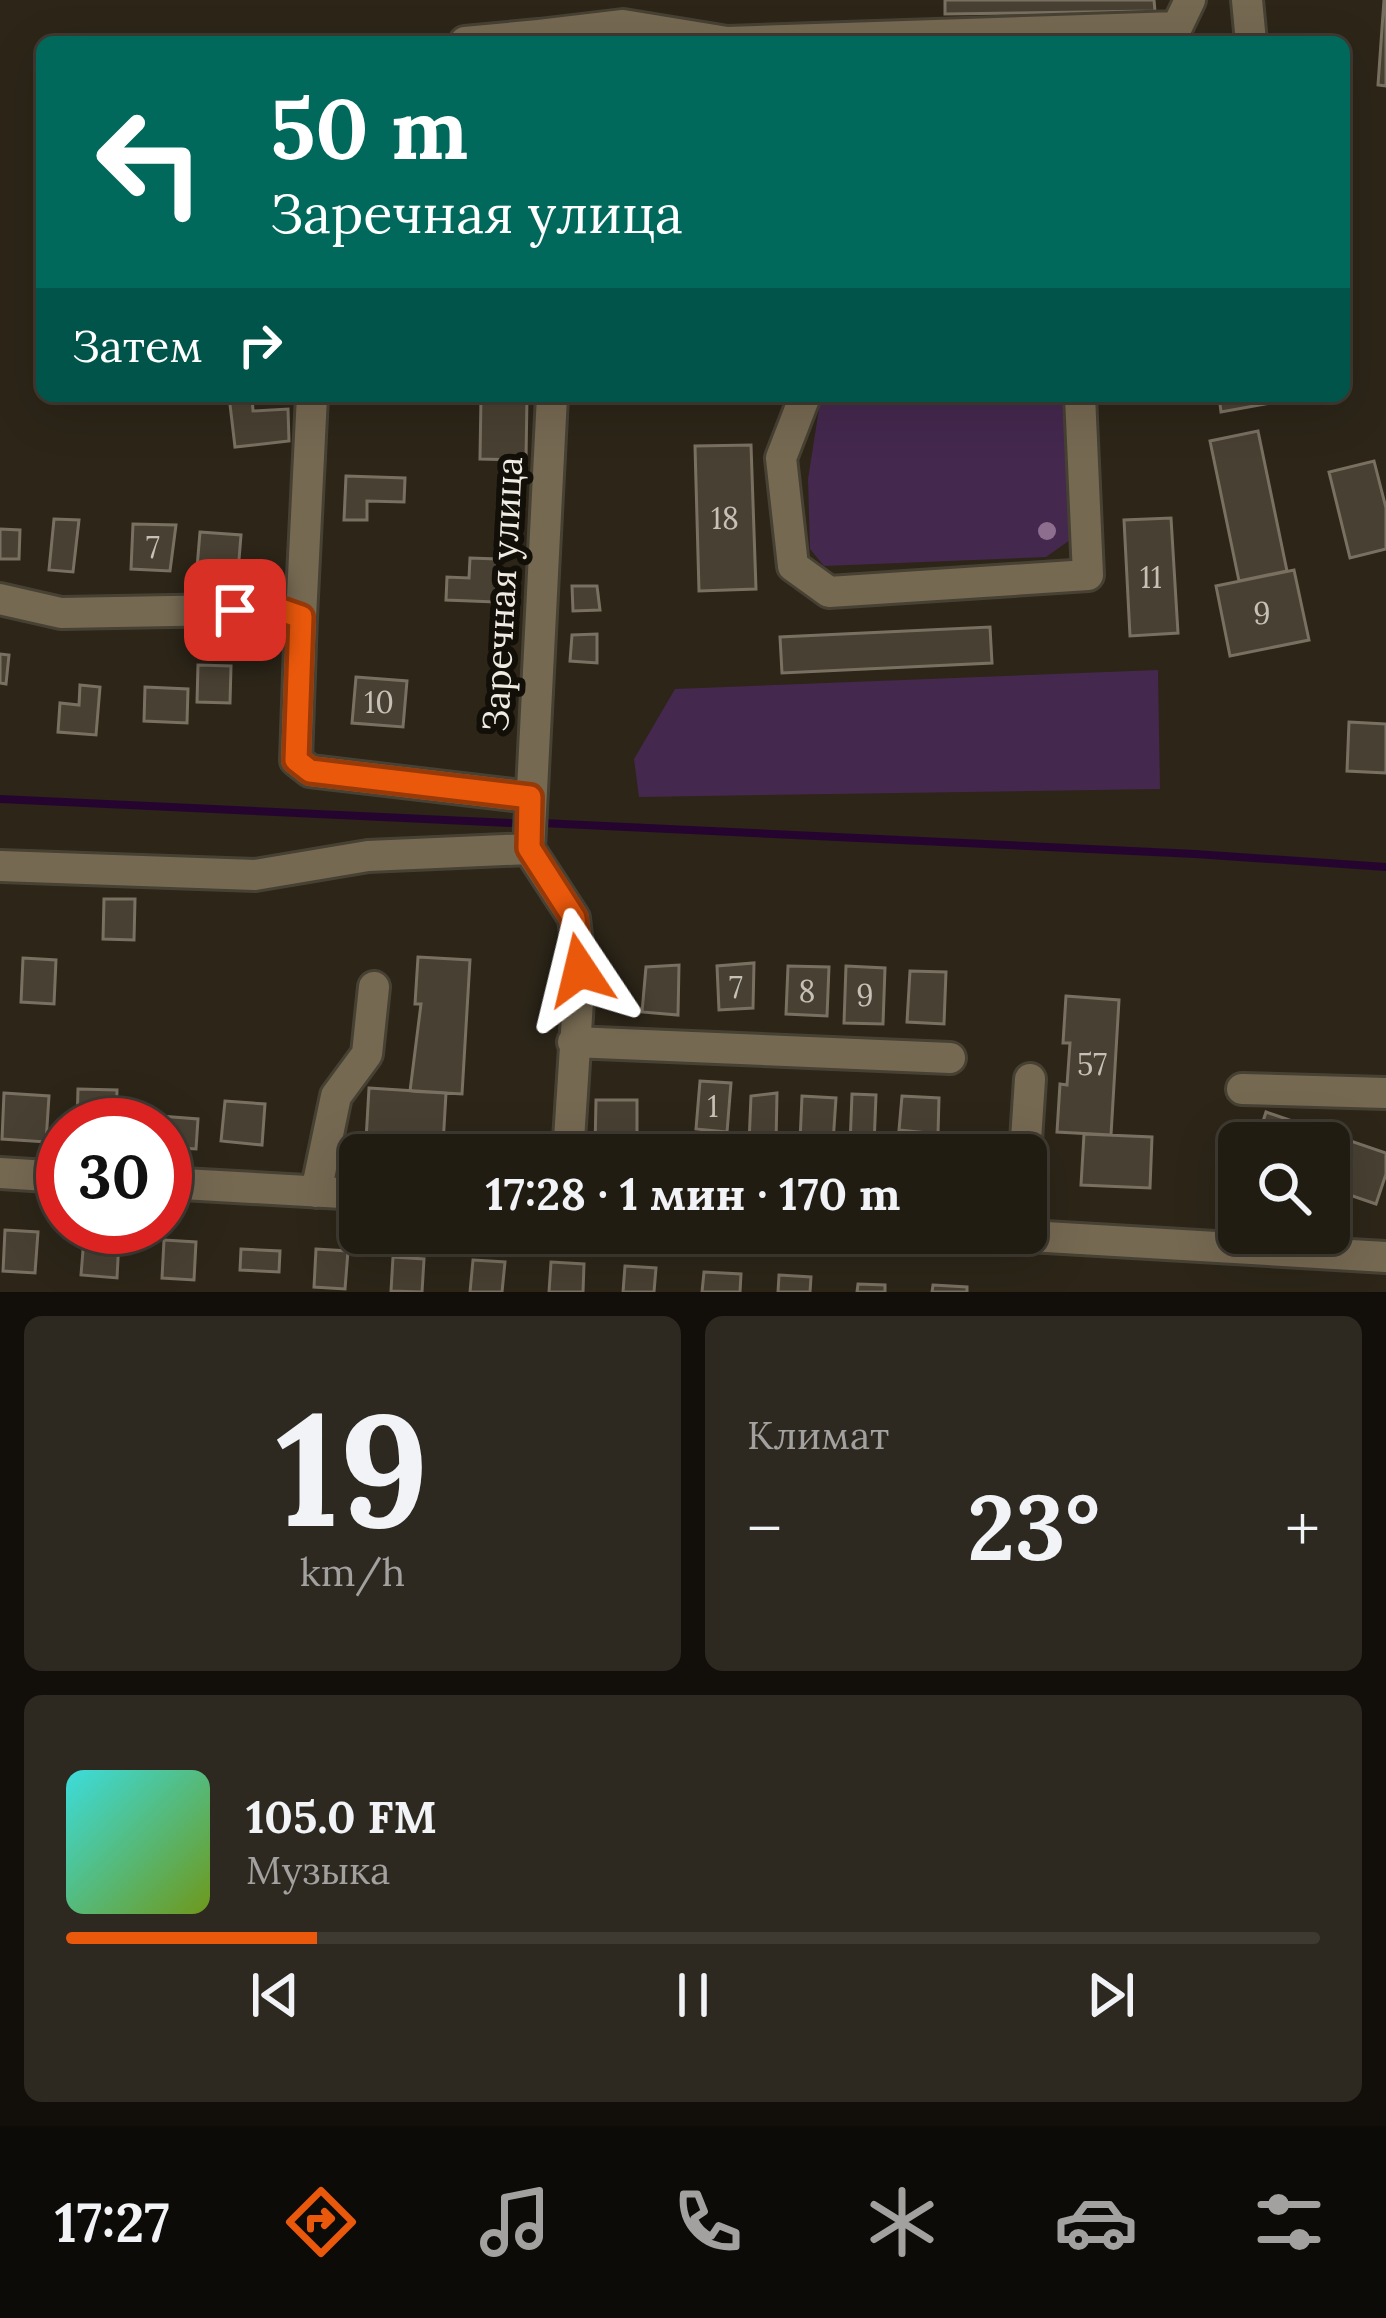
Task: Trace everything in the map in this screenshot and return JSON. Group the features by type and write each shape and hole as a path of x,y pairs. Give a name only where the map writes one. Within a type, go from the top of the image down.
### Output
{"street":[{"path":"907,36 1177,27 1190,0"},
{"path":"1247,0 1250,36"},
{"path":"550,36 623,25 690,36"},
{"path":"312,402 296,760 310,771 530,797"},
{"name":"Заречная улица","path":"529,848 552,402"},
{"path":"803,402 781,458 793,566 829,592 1088,575 1080,402"},
{"path":"0,599 61,613 278,609 301,617"},
{"path":"0,866 255,874 368,856 529,848 574,918 580,970 569,1134"},
{"path":"316,1192 336,1096 367,1054 374,987"},
{"path":"573,1042 950,1058"},
{"path":"1026,1134 1030,1079"},
{"path":"1242,1089 1386,1093"},
{"path":"0,1173 36,1175"},
{"path":"192,1185 339,1194"},
{"path":"1047,1236 1386,1257"}],"shaded area":[{"path":"820,402 1065,402 1070,540 1046,557 824,566 810,549 808,479"},
{"path":"1158,670 1160,789 639,797 634,759 675,689"}],"building":[{"path":"945,0 1154,0 1155,11 945,14"},
{"path":"1386,0 1386,86 1378,85"},
{"path":"230,402 252,402 253,411 288,409 289,441 235,447"},
{"path":"481,402 527,402 526,460 480,459"},
{"path":"1220,402 1277,402 1221,412"},
{"path":"1258,431 1287,571 1239,581 1210,441"},
{"path":"751,445 756,589 699,591 695,446"},
{"path":"1374,461 1386,508 1386,549 1350,558 1329,472"},
{"path":"346,476 405,478 404,502 367,501 367,520 344,520"},
{"path":"1171,518 1178,633 1130,636 1124,520"},
{"path":"54,519 79,520 73,572 49,570"},
{"path":"133,524 176,525 170,571 131,569"},
{"path":"0,529 20,530 19,559 0,559"},
{"path":"200,532 241,535 238,572 197,568"},
{"path":"470,558 497,559 495,602 446,600 447,577 469,578"},
{"path":"1294,570 1309,640 1230,656 1216,586"},
{"path":"572,586 597,586 600,610 573,611"},
{"path":"990,627 992,663 782,673 780,637"},
{"path":"597,634 597,663 570,661 572,635"},
{"path":"0,654 9,655 6,684 0,683"},
{"path":"198,665 231,666 230,703 197,702"},
{"path":"356,677 407,681 403,727 352,723"},
{"path":"80,685 100,687 96,735 58,732 60,703 79,705"},
{"path":"145,687 188,689 187,723 144,721"},
{"path":"1349,722 1386,724 1386,773 1347,771"},
{"path":"104,899 135,899 134,940 103,939"},
{"path":"418,957 470,960 462,1094 410,1091 421,1004 415,1004"},
{"path":"23,958 56,960 54,1004 21,1002"},
{"path":"754,963 753,1008 719,1010 717,966"},
{"path":"679,965 678,1015 642,1012 646,967"},
{"path":"788,966 829,967 827,1016 786,1014"},
{"path":"846,966 885,968 883,1024 844,1023"},
{"path":"910,971 946,972 944,1024 907,1022"},
{"path":"1066,996 1119,1000 1111,1135 1057,1132 1060,1084 1067,1085 1070,1043 1063,1043"},
{"path":"700,1081 731,1083 727,1132 696,1129"},
{"path":"369,1088 446,1093 444,1134 366,1134"},
{"path":"78,1089 117,1090 117,1098 78,1098"},
{"path":"4,1093 49,1096 36,1098 36,1141 2,1139"},
{"path":"777,1093 776,1134 749,1134 751,1096"},
{"path":"852,1094 876,1095 874,1134 850,1134"},
{"path":"802,1096 836,1098 834,1134 800,1134"},
{"path":"902,1096 939,1098 938,1134 899,1130"},
{"path":"596,1100 637,1100 637,1134 595,1134"},
{"path":"225,1101 265,1104 262,1145 221,1141"},
{"path":"1266,1112 1295,1122 1263,1122"},
{"path":"192,1119 198,1119 196,1149 192,1149"},
{"path":"1084,1134 1152,1137 1150,1188 1081,1185"},
{"path":"1350,1141 1386,1153 1386,1174 1376,1204 1350,1195"},
{"path":"5,1230 36,1232 35,1273 3,1271"},
{"path":"192,1242 196,1242 194,1280 162,1278 163,1254 192,1254"},
{"path":"241,1249 280,1251 279,1272 240,1270"},
{"path":"316,1249 348,1254 345,1289 314,1287"},
{"path":"83,1254 118,1254 117,1278 81,1275"},
{"path":"393,1257 424,1259 422,1292 391,1291"},
{"path":"473,1260 505,1262 502,1292 470,1292"},
{"path":"551,1262 584,1264 583,1292 549,1292"},
{"path":"625,1266 656,1268 654,1292 623,1292"},
{"path":"704,1272 741,1274 740,1292 702,1292"},
{"path":"779,1275 811,1277 810,1292 778,1292"},
{"path":"858,1284 885,1285 885,1292 857,1292"},
{"path":"933,1285 967,1287 967,1292 932,1292"}],"waterway":[{"path":"0,799 510,823"},
{"path":"542,823 1386,867"}],"route":[{"path":"235,610 278,609 301,617 296,760 310,771 530,797 529,848 574,918 580,970"}]}
